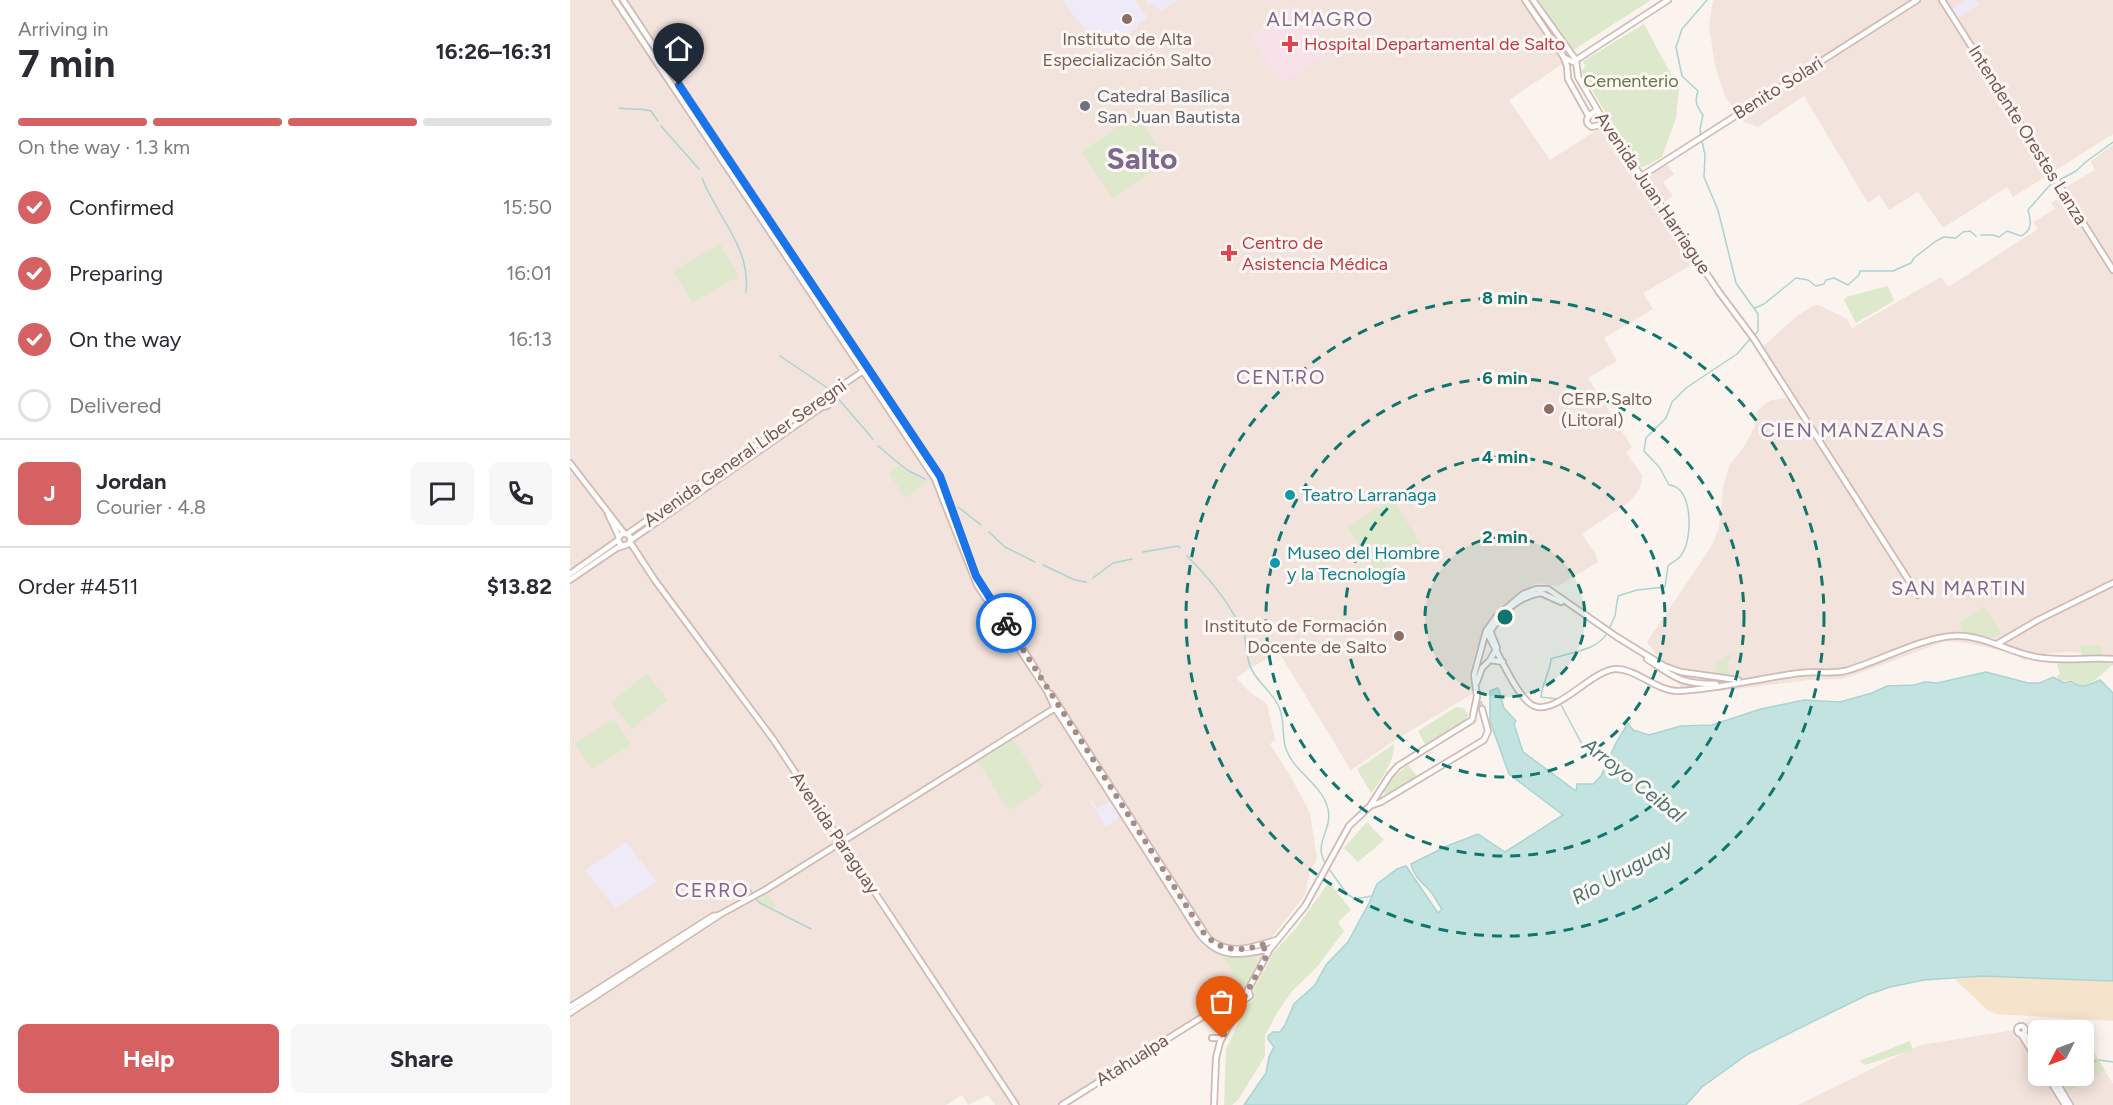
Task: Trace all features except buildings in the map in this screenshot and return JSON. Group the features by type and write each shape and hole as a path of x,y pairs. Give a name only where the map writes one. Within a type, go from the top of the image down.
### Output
{"street":[{"path":"615,0 935,479 977,585 1047,691 1055,708 1204,940 1216,950 1226,954 1237,955 1270,949"},
{"path":"623,0 940,476 980,584 1203,932 1218,945 1231,949 1243,949 1276,940"},
{"name":"Avenida Juan Harriague","path":"1525,0 1563,56 1568,79 1588,115 1586,120 1588,124 1593,127 1603,123"},
{"name":"Avenida Juan Harriague","path":"1533,0 1575,58 1578,77 1603,123 1755,339 1918,595"},
{"path":"1563,56 1571,63 1575,58 1668,0"},
{"name":"Benito Solari","path":"1640,177 1917,0"},
{"name":"Intendente Orestes Lanza","path":"1942,0 2113,270"},
{"path":"1588,115 1597,110"},
{"name":"Avenida General Líber Seregni","path":"618,538 625,533 632,532 863,370"},
{"name":"Avenida General Líber Seregni","path":"570,580 627,543 778,436 827,406"},
{"path":"570,464 625,533 627,543"},
{"path":"608,514 618,538 627,543"},
{"path":"570,574 618,538"},
{"name":"Avenida Paraguay","path":"627,543 773,739 1016,1105"},
{"path":"1997,644 2038,620 2113,584"},
{"path":"1370,806 1398,766 1472,720 1477,696 1474,675 1488,631 1508,605 1523,594 1536,589 1548,590 1681,681 1694,684 1727,684"},
{"path":"1488,631 1518,691 1528,702 1539,707 1552,704 1601,674 1615,669 1626,671 1672,691 1803,672 1843,671 1911,647 1952,636 1997,644 2026,655 2046,659 2113,659"},
{"path":"1623,641 1672,669 1744,681"},
{"path":"1477,682 1482,668 1497,648"},
{"path":"1490,660 1503,662"},
{"path":"570,1007 696,926 765,890 1055,708"},
{"path":"1214,1105 1216,1058 1222,1038 1241,996 1246,999 1250,996 1248,989 1264,959 1276,940 1299,916 1354,820 1370,806 1484,740 1488,731 1482,709"},
{"path":"1381,788 1383,795 1389,797"},
{"path":"570,1013 719,915"},
{"path":"1264,959 1263,951 1267,943"},
{"path":"1255,952 1264,959"},
{"name":"Atahualpa","path":"1062,1105 1233,997 1241,996 1242,988 1248,989"},
{"path":"2028,1041 2022,1033 2028,1044"},
{"path":"1212,1038 1222,1038"},
{"path":"2054,1086 2066,1105"},
{"path":"2059,1086 2070,1105"}],"shaded area":[{"path":"570,0 1521,0 1562,64 1509,100 1550,160 1600,128 1605,128 1638,180 1666,163 1674,174 1663,182 1673,196 1658,206 1695,263 1643,293 1653,309 1604,338 1617,361 1588,378 1632,447 1626,453 1642,475 1640,488 1629,502 1582,534 1598,562 1558,586 1535,583 1501,607 1483,630 1476,649 1469,676 1474,693 1400,737 1351,770 1278,651 1236,678 1252,694 1267,704 1275,740 1270,744 1310,813 1317,859 1310,871 1305,895 1272,937 1243,992 1070,1105 995,1105 988,1095 968,1105 962,1095 946,1105 570,1105"},
{"path":"1062,0 1135,0 1148,18 1101,51"},
{"path":"1145,0 1177,0 1161,11"},
{"path":"1713,0 2113,0 2113,134 2013,197 2007,187 1943,228 1918,192 1889,210 1879,195 1868,203 1804,96 1758,127 1744,122 1725,97 1715,65 1709,25"},
{"path":"1967,0 1976,0 1979,4 1957,18 1952,10"},
{"name":"Hospital Departamental de Salto","path":"1296,3 1330,52 1283,83 1249,36"},
{"path":"2113,145 2113,656 2074,652 2050,653 2025,660 2005,651 1946,641 1843,679 1685,692 1647,642 1711,547 1719,528 1723,488 1729,466 1744,447 1755,426 1756,412 1772,400 1788,398 1758,351 1798,315 1813,306 1818,305 1847,319 1852,328 1941,277 1948,287 2038,229 2033,222 2055,209 2051,203 2062,196 2059,191 2095,170 2091,161"},
{"path":"1092,801 1098,809 1110,801 1120,817 1106,827 1090,802"},
{"path":"626,842 657,882 615,908 585,870"},
{"path":"2028,1028 2028,1086 2058,1086 2063,1095 2079,1086 2094,1086 2094,1077 2105,1071 2113,1084 2113,1105 1798,1105 1920,1045"}],"green space":[{"path":"1538,0 1651,0 1572,51"},
{"name":"Cementerio","path":"1644,24 1679,89 1676,118 1662,157 1644,167 1638,166 1581,72 1585,66 1583,61"},
{"path":"1136,114 1168,161 1113,198 1082,152"},
{"path":"720,244 739,276 692,303 673,271"},
{"path":"1888,286 1894,301 1856,323 1844,300 1846,297"},
{"path":"899,466 906,472 928,482 905,498 889,473"},
{"path":"1392,499 1421,544 1376,572 1348,527"},
{"path":"1984,606 2001,634 1994,638 1962,634 1960,622"},
{"path":"2081,645 2101,646 2100,657 2081,656"},
{"path":"1734,652 1728,661 1729,670 1734,676 1743,676 1739,678 1717,673 1716,664"},
{"path":"2060,661 2113,661 2113,665 2093,682 2082,686 2072,680 2061,681 2056,677 2060,674 2057,664"},
{"path":"647,674 668,700 631,729 611,702"},
{"path":"1456,707 1464,708 1468,715 1465,722 1426,746 1418,731"},
{"path":"614,719 631,745 592,769 575,743"},
{"path":"1013,739 1044,787 1009,810 977,761"},
{"path":"1394,744 1390,763 1371,793 1357,769"},
{"path":"1408,765 1416,777 1385,794 1384,791 1392,778"},
{"path":"1367,822 1384,840 1358,862 1344,848"},
{"path":"1329,882 1351,910 1338,922 1344,931 1317,967 1293,990 1277,1013 1265,1035 1265,1056 1238,1100 1232,1105 1224,1105 1226,1049 1247,1005 1253,1000 1253,991 1274,952 1296,928"},
{"path":"767,893 776,906 771,909 758,899"},
{"path":"1222,956 1256,957 1257,962 1247,986 1241,985"},
{"path":"1235,1000 1239,1002 1224,1030 1217,1033 1213,1031 1208,1026 1207,1019"},
{"path":"1910,1041 1913,1050 1865,1065 1859,1061"},
{"path":"2094,1052 2105,1071 2094,1077"},
{"path":"2058,1086 2079,1086 2063,1095"}],"sand":[{"path":"1982,976 2113,981 2113,1021 1996,1014 1987,1010 1955,979"}],"water":[{"name":"Río Uruguay","path":"1986,672 2028,683 2040,683 2053,677 2064,683 2071,681 2082,686 2100,680 2113,693 2113,981 1982,976 1924,980 1890,987 1867,995 1748,1054 1702,1087 1686,1105 1244,1105 1266,1073 1269,1057 1274,1047 1268,1036 1273,1032 1280,1032 1294,1004 1315,985 1326,965 1348,942 1377,884 1397,869 1406,866 1438,913 1442,909 1431,892 1416,876 1411,864 1478,834 1505,852 1563,815 1509,774 1490,721 1490,691 1497,688 1499,690 1504,708 1516,721 1514,724 1523,752 1576,791 1577,784 1593,784 1601,776 1628,723 1633,730 1649,735 1681,726 1712,725 1761,709 1804,700 1840,702 1887,686 1937,683"}],"waterway":[{"name":"Arroyo Ceibal","path":"1701,136 1703,115 1697,104 1698,91 1682,76 1676,47 1682,29 1707,0"},
{"path":"620,108 651,111 658,121"},
{"path":"661,126 699,169"},
{"name":"Arroyo Ceibal","path":"1702,141 1705,155 1704,177 1718,210 1736,283 1758,314 1758,331 1754,336"},
{"path":"1981,235 1999,237 2007,231 2021,236 2025,234 2030,225 2028,210 2050,185 2076,171 2113,142"},
{"path":"702,178 738,246 746,276 746,292"},
{"path":"1755,308 1764,304 1796,278 1808,280 1816,286 1834,278 1848,285 1859,275 1860,271 1893,271 1911,263 1914,258 1944,237 1956,238 1963,232 1970,231 1976,236"},
{"name":"Arroyo Ceibal","path":"1609,629 1615,616 1618,596 1637,590 1665,587 1668,566 1681,556 1688,537 1687,503 1683,494 1677,488 1669,485 1660,468 1644,451 1646,438 1666,418 1672,402 1686,388 1737,354 1750,339"},
{"path":"780,356 829,389"},
{"path":"835,395 873,439"},
{"path":"878,446 907,470 925,479"},
{"path":"958,507 981,525"},
{"path":"989,532 1005,547 1035,562"},
{"path":"1143,552 1178,546 1180,548"},
{"path":"1187,556 1206,576 1242,626 1250,667 1280,711 1286,749 1295,765 1325,800 1329,817 1321,850 1326,864"},
{"path":"1093,578 1113,563 1132,559"},
{"path":"1043,565 1075,580 1086,582"},
{"name":"Arroyo Ceibal","path":"1558,699 1541,697 1551,659 1597,644 1607,633"},
{"name":"Arroyo Ceibal","path":"1560,703 1582,744 1611,759"},
{"path":"1329,869 1347,894 1355,899 1372,896"},
{"path":"747,887 753,893"},
{"path":"756,899 811,929"},
{"path":"2099,1060 2113,1062"}],"tunnel":[{"path":"1478,695 1482,709"}],"way so far":[{"path":"1006,623 1203,932 1212,942 1231,949 1243,949 1267,943 1263,951 1266,957 1222,1038"}],"place":[{"name":"Instituto de Alta Especialización Salto","path":"1127,19"},
{"name":"Hospital Departamental de Salto","path":"1290,44"},
{"name":"Catedral Basílica San Juan Bautista","path":"1085,106"},
{"name":"Centro de Asistencia Médica","path":"1229,253"},
{"name":"CERP Salto (Litoral)","path":"1549,409"},
{"name":"Teatro Larranaga","path":"1290,495"},
{"name":"Museo del Hombre y la Tecnología","path":"1275,563"},
{"name":"Instituto de Formación Docente de Salto","path":"1399,636"}],"district":[{"name":"ALMAGRO","path":"1320,19"},
{"name":"Salto","path":"1142,159"},
{"name":"CENTRO","path":"1281,377"},
{"name":"CIEN MANZANAS","path":"1853,430"},
{"name":"SAN MARTIN","path":"1959,588"},
{"name":"CERRO","path":"712,890"}],"route":[{"path":"679,85 940,476 976,576 1006,623"}]}
